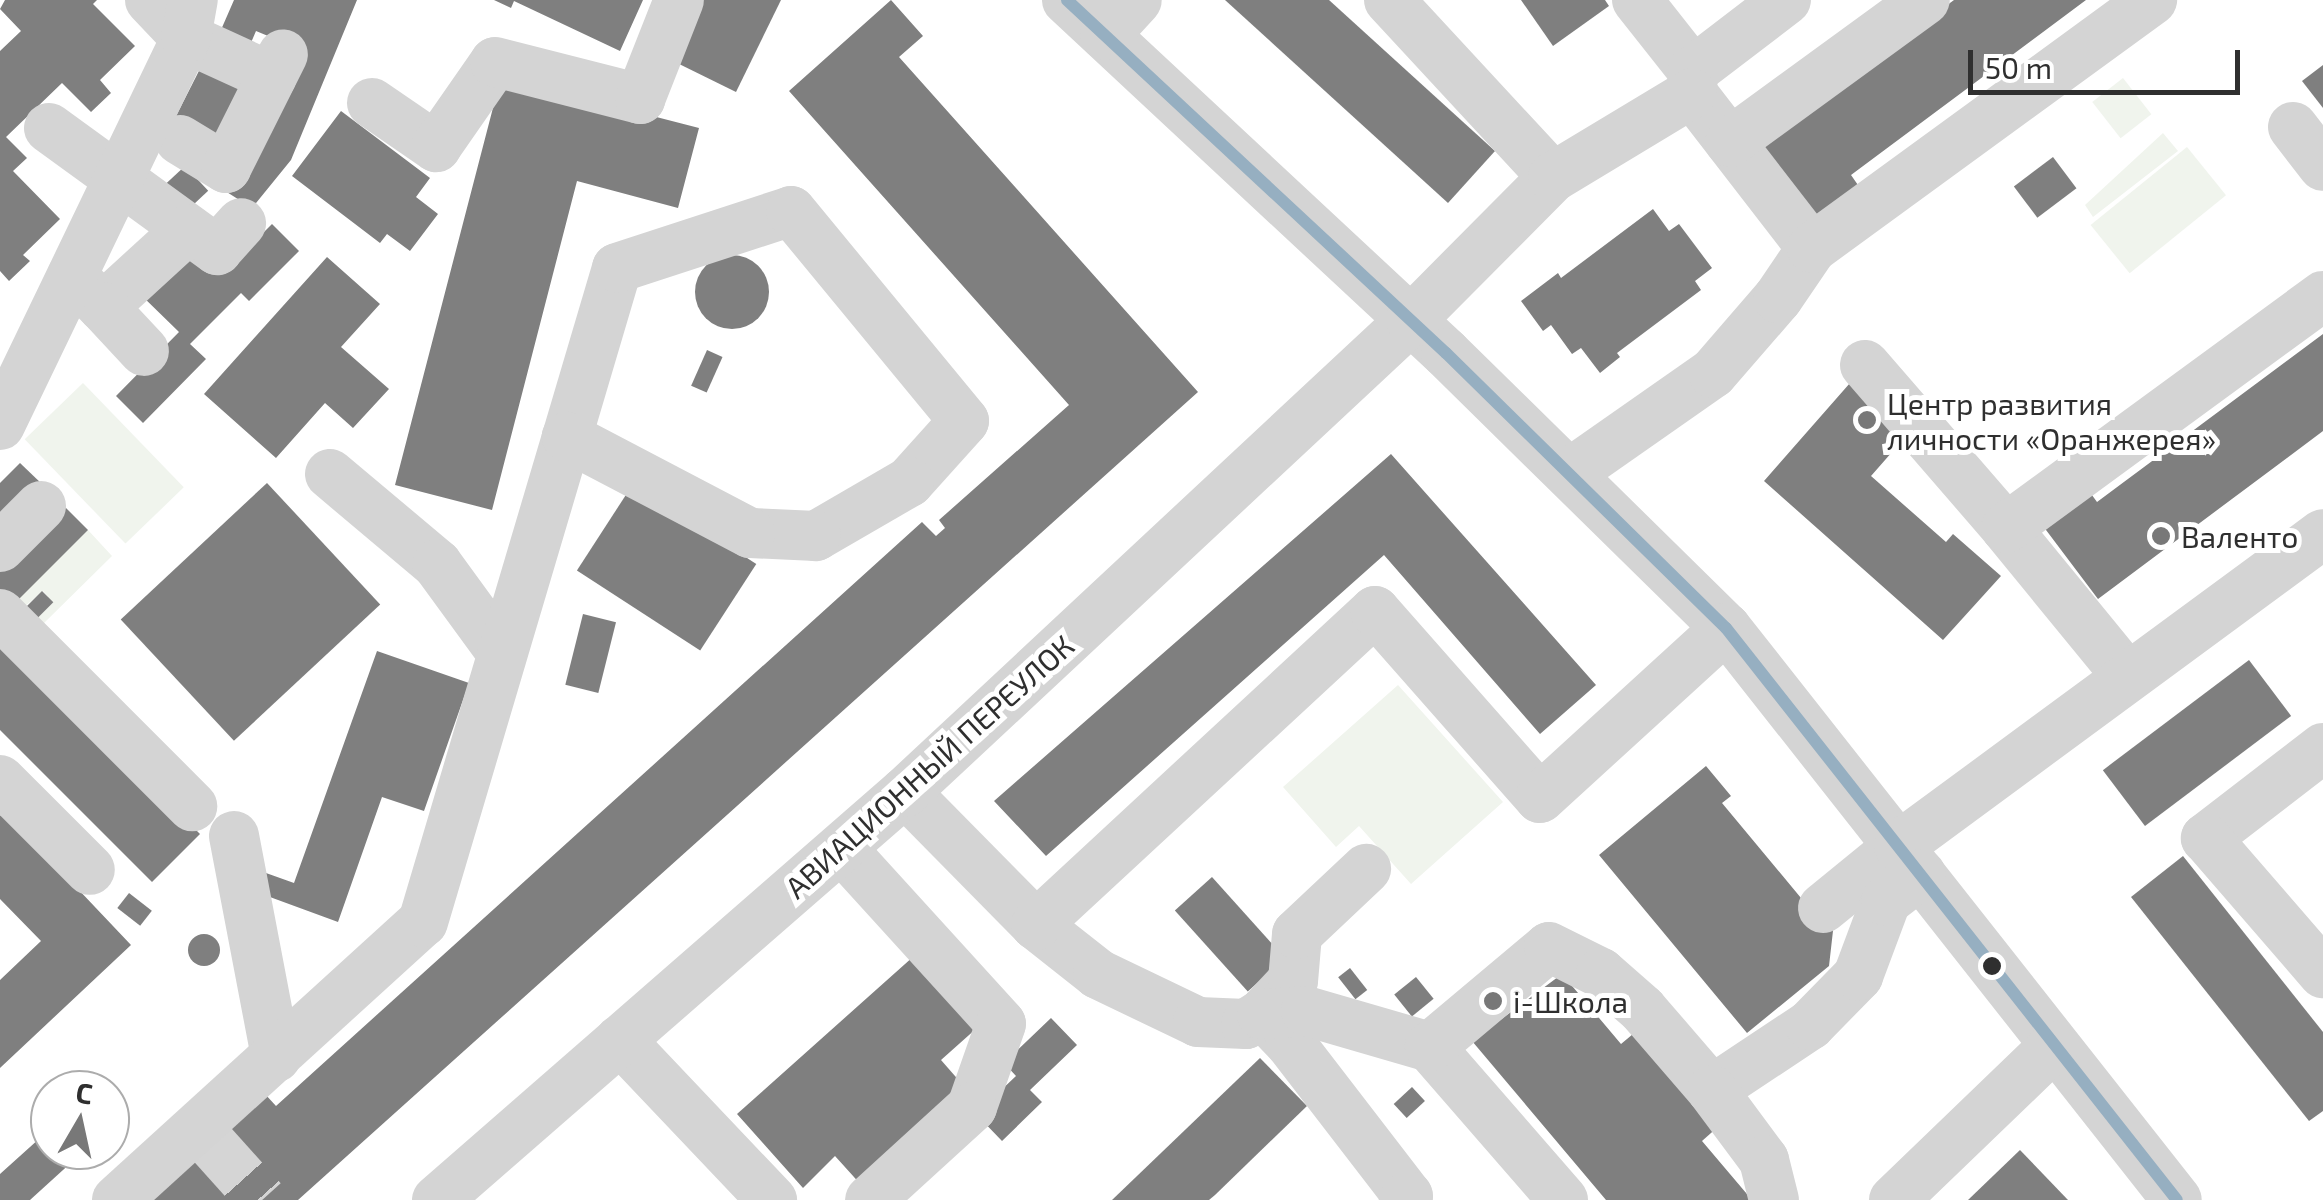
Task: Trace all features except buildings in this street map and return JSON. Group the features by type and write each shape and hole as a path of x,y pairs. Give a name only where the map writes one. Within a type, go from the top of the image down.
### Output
{"street":[{"path":"150,0 277,65 226,168 180,140"},
{"path":"372,103 436,147 496,62 640,100 679,0"},
{"path":"1067,0 1121,17 1412,320 1726,628 2177,1200"},
{"path":"1389,0 1553,177"},
{"path":"1637,0 1730,142 1812,248"},
{"name":"АВИАЦИОННЫЙ ПЕРЕУЛОК","path":"437,1200 905,792 1412,320 1553,177 1693,82 1786,0"},
{"path":"1730,142 1925,0"},
{"path":"1570,472 1712,373 1778,298 1812,248 2152,0"},
{"path":"87,292 118,179 190,19"},
{"path":"2293,127 2323,166"},
{"path":"49,128 217,250 241,223"},
{"path":"117,1200 203,1135 276,1057 423,922 502,654 567,437 618,268 791,212 964,420 909,482 816,536 750,533 567,437"},
{"path":"0,425 13,355 87,292 188,229"},
{"path":"87,292 144,351"},
{"path":"2006,528 2323,296"},
{"path":"1865,365 2127,676"},
{"path":"330,474 437,564 502,654"},
{"path":"0,547 41,506"},
{"path":"1823,908 1910,860 2127,676 2323,534"},
{"path":"1036,925 1375,610 1540,798 1726,628"},
{"path":"0,614 192,806"},
{"path":"2323,748 2206,838 2323,973"},
{"path":"0,780 90,870"},
{"path":"905,792 1036,925 1098,974 1198,1022 1246,1024 1262,1014 1293,981 1297,934 1366,869"},
{"path":"234,836 276,1057"},
{"path":"842,848 1001,1024 972,1107 870,1200"},
{"path":"1712,1090 1810,1024 1858,976 1886,902 1910,860"},
{"path":"1430,1047 1549,947 1602,972 1642,1009 1712,1090 1764,1160 1774,1200"},
{"path":"1262,1014 1306,1011 1430,1047 1563,1200"},
{"path":"1262,1014 1290,1042 1397,1181 1408,1196 1404,1200"},
{"path":"620,1040 772,1200"},
{"path":"1894,1200 2054,1046"}],"shaded area":[{"path":"2123,78 2151,114 2121,138 2092,102"},
{"path":"2163,133 2178,151 2093,217 2085,205"},
{"path":"2187,147 2226,195 2130,273 2091,225"},
{"path":"83,383 184,487 125,544 25,439"},
{"path":"88,530 112,556 42,625 35,619 52,602 43,591 23,608 16,601"},
{"path":"1398,685 1503,802 1411,884 1359,826 1336,847 1283,787"}],"tunnel":[{"path":"210,1142 262,1200"}],"transit line":[{"path":"1067,0 1446,353 1726,628 2177,1200"}],"place":[{"name":"Центр развития личности «Оранжерея»","path":"1867,420"},
{"name":"Валенто","path":"2161,536"},
{"name":"i-Школа","path":"1493,1001"}]}
